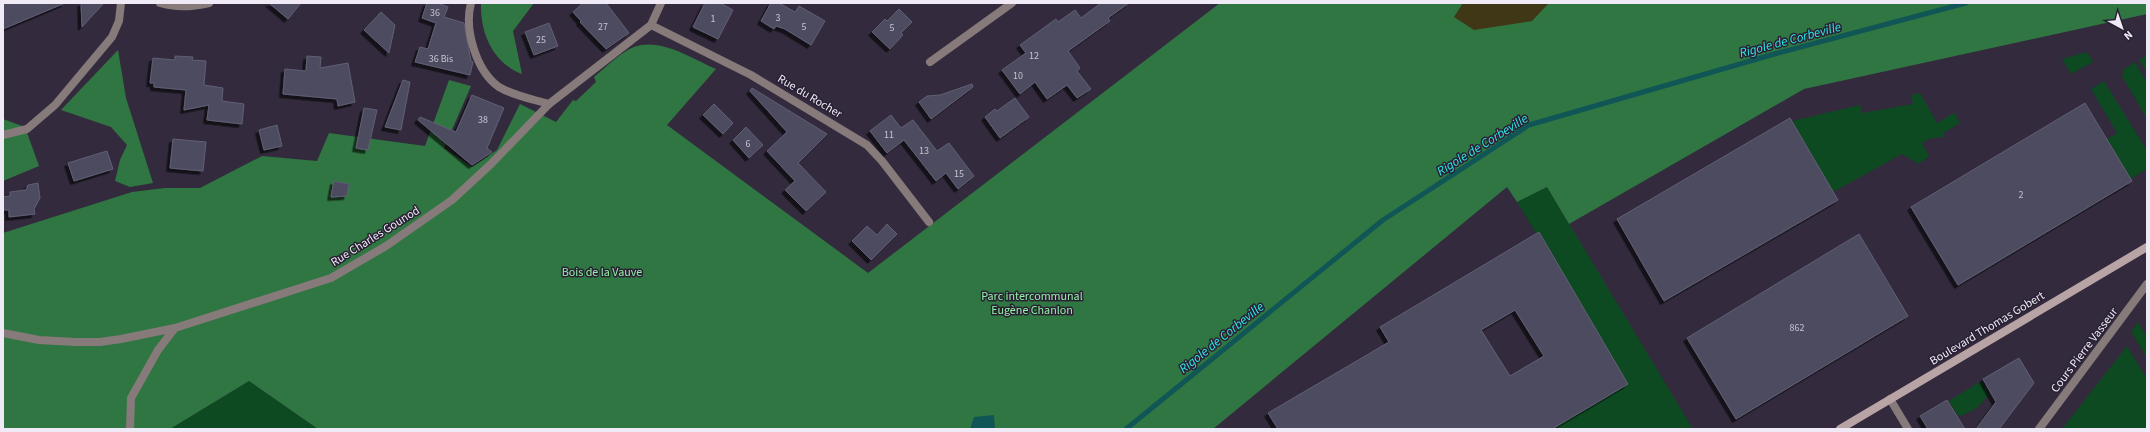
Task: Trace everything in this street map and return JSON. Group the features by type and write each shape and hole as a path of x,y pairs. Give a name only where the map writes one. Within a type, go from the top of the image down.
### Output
{"main road":[{"name":"Boulevard Thomas Gobert","path":"1840,429 2147,247"}],"street":[{"path":"3,135 27,129 55,105 112,37 119,21 121,3"},
{"path":"160,3 170,6 194,6 209,3"},
{"path":"471,3 468,13 469,37 486,73 498,86 512,94 549,104"},
{"path":"651,25 660,3"},
{"path":"930,62 1012,3"},
{"name":"Rue Charles Gounod","path":"3,333 39,340 100,342 175,328 331,278 386,246 452,200 491,164 549,104 651,25"},
{"name":"Rue du Rocher","path":"651,25 751,75 867,145 882,161 929,222"},
{"name":"Cours Pierre Vasseur","path":"2040,429 2147,284"},
{"path":"130,429 131,398 158,350 175,328"},
{"path":"1890,399 1908,429"}],"shaded area":[{"path":"2087,52 2093,62 2071,74 2062,59"},
{"path":"2147,55 2147,73 2139,60"},
{"path":"2135,62 2147,83 2147,119 2122,76 2124,69"},
{"path":"2104,81 2146,149 2146,169 2131,179 2107,139 2117,133 2091,89"},
{"path":"1920,93 1937,123 1954,113 1960,123 1943,133 1944,137 1931,138 1922,143 1929,156 1919,164 1902,154 1833,192 1792,121 1860,105 1862,113 1913,104 1911,95"},
{"path":"1547,187 1693,429 1552,429 1628,384 1517,202"},
{"path":"2138,322 2147,337 2147,358 2131,332"},
{"path":"2127,346 2147,379 2147,429 2062,429"},
{"path":"249,381 318,429 170,429"},
{"path":"1981,381 1989,394 1976,408 1968,413 1958,416 1949,401"},
{"path":"994,415 995,429 970,429 974,417"}],"green space":[{"path":"481,3 534,3 513,31 522,74 503,62 490,46 483,25"},
{"path":"1220,3 2147,3 2147,14 1804,89 1569,224 1547,187 1517,202 1507,187 1213,429 318,429 249,381 170,429 3,429 3,233 132,192 165,188 200,188 262,156 317,161 329,133 425,146 449,80 471,86 444,148 472,167 497,150 520,104 556,122 573,100 576,101 596,82 594,77 619,56 634,47 655,45 676,50 716,69 667,125 868,273"},
{"path":"118,50 126,98 153,183 130,187 115,181 120,160 127,145 111,127 61,110"},
{"path":"3,119 25,127 39,166 3,181"}],"sand":[{"path":"1463,3 1549,3 1532,21 1474,30 1454,17"}],"building":[{"path":"3,3 65,3 3,29"},
{"path":"81,3 104,3 82,27"},
{"path":"269,3 301,3 288,19"},
{"path":"427,3 438,3 448,7 444,17 464,23 471,61 473,62 470,75 415,62 420,47 428,49 436,23 422,18"},
{"path":"583,3 606,3 629,33 606,49 580,22 581,21 573,12"},
{"path":"705,3 720,3 733,10 718,39 693,27"},
{"path":"771,3 779,3 795,12 799,6 825,21 811,45 785,29 776,26 774,29 761,21"},
{"path":"1101,3 1129,3 1108,18 1110,21 1068,51 1080,68 1077,71 1091,89 1077,98 1067,85 1047,99 1035,82 1020,94 1002,70 1026,53 1020,45 1056,19 1058,22 1075,10 1081,18"},
{"path":"899,9 912,22 901,33 903,35 890,49 872,32 885,19 887,21"},
{"path":"381,12 395,25 389,53 364,30"},
{"path":"549,23 558,46 534,55 525,32"},
{"path":"175,56 193,57 192,60 206,61 204,85 223,88 222,101 244,104 242,124 207,120 209,105 184,110 186,90 154,87 154,83 150,83 153,58 175,60"},
{"path":"307,56 321,57 320,68 348,63 355,102 338,106 337,99 283,94 285,69 306,71"},
{"path":"403,80 410,82 401,130 385,127"},
{"path":"972,84 973,87 931,119 919,102 927,96 940,95"},
{"path":"752,88 827,134 798,163 826,192 806,211 785,190 795,181 767,151 787,132 750,91"},
{"path":"472,95 504,108 487,148 492,152 472,165 418,120 420,117 456,132"},
{"path":"1015,98 1029,117 1000,138 985,117 995,109 997,111"},
{"path":"2085,103 2132,181 1958,285 1911,207"},
{"path":"714,104 733,123 723,134 703,115"},
{"path":"364,108 377,110 368,150 356,148"},
{"path":"891,115 901,128 913,120 937,151 949,143 974,176 958,189 946,173 936,181 904,140 887,153 870,131"},
{"path":"1790,118 1838,200 1664,301 1617,219"},
{"path":"277,125 282,146 264,150 259,130"},
{"path":"746,127 763,145 749,158 733,140"},
{"path":"173,139 206,142 203,171 170,168"},
{"path":"107,151 113,169 74,181 68,163"},
{"path":"334,181 349,184 347,196 331,197"},
{"path":"38,183 40,198 34,209 35,214 9,217 9,210 3,210 3,197 10,196 10,192 26,190 28,185"},
{"path":"887,224 897,234 871,260 852,241 867,226 877,235"},
{"path":"1539,232 1628,384 1552,429 1278,429 1268,413 1389,342 1380,327","holes":["1515,310 1544,356 1510,376 1481,330"]},
{"path":"1859,234 1908,316 1736,419 1687,338"},
{"path":"2019,358 2034,383 1999,429 1976,429 1996,402 1983,379"},
{"path":"1947,400 1965,429 1928,429 1920,416"}],"waterway":[{"name":"Rigole de Corbeville","path":"1126,429 1383,220 1529,125 1778,53 1966,3"}],"park label":[{"name":"Bois de la Vauve","path":"602,272"},
{"name":"Parc intercommunal Eugène Chanlon","path":"1032,303"}]}
